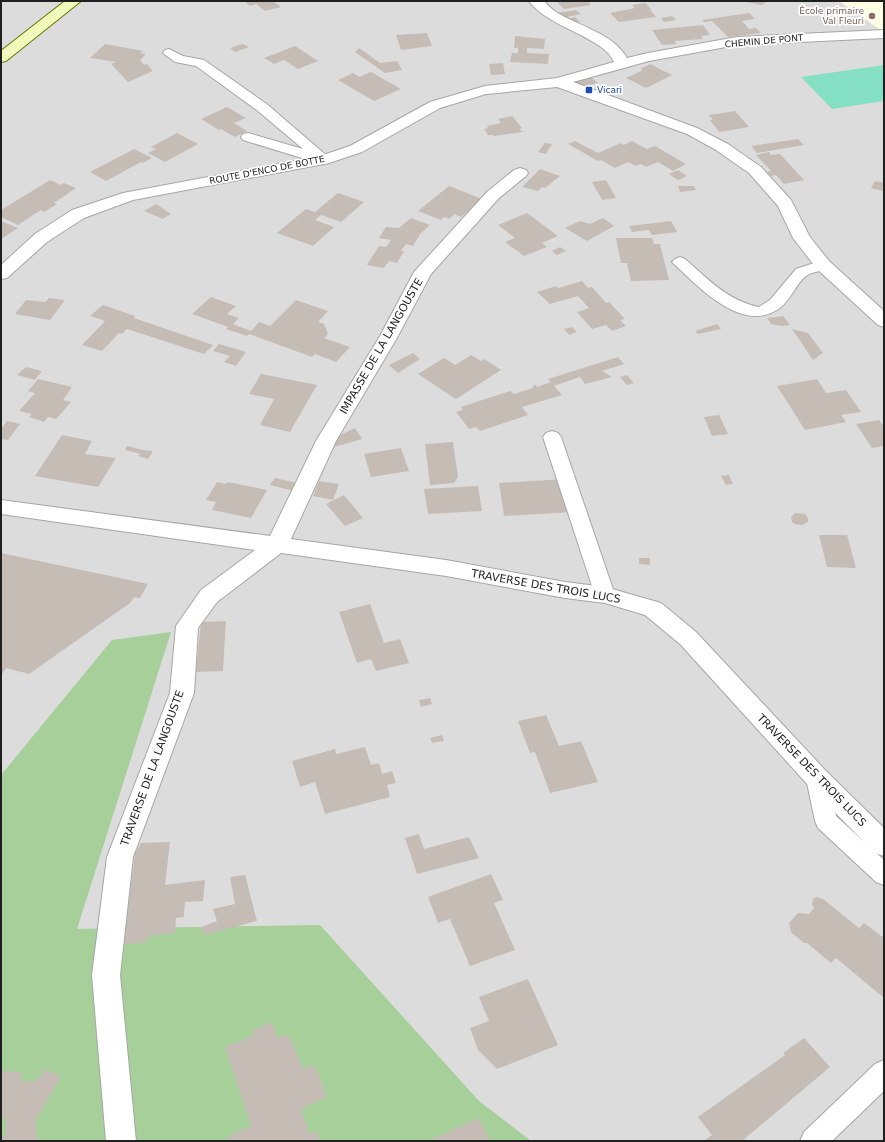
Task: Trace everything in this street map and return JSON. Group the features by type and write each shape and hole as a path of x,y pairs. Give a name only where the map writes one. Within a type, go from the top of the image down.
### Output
{"main road":[{"path":"1,58 74,1"}],"street":[{"path":"536,1 549,13 609,47 622,59 622,64"},
{"name":"CHEMIN DE PONT","path":"558,82 648,56 737,41 884,34"},
{"name":"ROUTE D'ENCO DE BOTTE","path":"1,274 41,238 78,214 129,196 323,160 356,149 435,105 485,90 558,82 692,131 722,148 755,170 785,204 802,238 824,265 851,292 884,321"},
{"name":"IMPASSE DE LA LANGOUSTE","path":"277,545 326,441 389,336 423,272 493,195 520,173"},
{"path":"1,507 277,545"},
{"name":"TRAVERSE DES TROIS LUCS","path":"277,545 446,568 565,590 605,595 654,609 688,638 817,778 884,845"},
{"name":"TRAVERSE DE LA LANGOUSTE","path":"121,1141 106,975 120,857 182,693 187,626 209,596 277,545"}],"lane":[{"path":"169,52 179,59 200,63 263,108 323,160"},
{"path":"248,137 323,160"},
{"path":"680,262 719,297 740,308 761,312 776,303 801,272 824,265"},
{"path":"552,438 605,595"},
{"path":"817,778 826,821 884,875"},
{"path":"813,1141 884,1073"}],"shaded area":[{"path":"1,1 884,1 884,1141 1,1141"},
{"name":"École primaire Val Fleuri","path":"839,1 884,1 884,31 882,31"}],"green space":[{"path":"884,65 884,101 832,109 801,77"},
{"path":"171,632 77,929 320,925 479,1101 531,1141 1,1141 1,775 112,640"}],"building":[{"path":"244,1 273,1 281,7 265,11 256,4 250,6"},
{"path":"556,1 588,1 591,5 564,9"},
{"path":"741,1 767,1 762,5"},
{"path":"645,3 656,17 619,22 610,13 635,8 632,5"},
{"path":"576,10 581,14 563,18 568,19 575,17 580,22 570,24 556,13"},
{"path":"749,13 755,19 742,21 749,29 756,28 761,33 728,37 712,21 704,22 702,20"},
{"path":"672,16 676,20 664,22 661,18"},
{"path":"703,25 710,35 701,36 703,39 675,41 676,44 662,45 652,30"},
{"path":"427,33 432,46 401,50 396,35"},
{"path":"515,36 545,39 544,49 527,48 527,53 549,54 548,64 510,62 512,53 518,53 518,48 514,48"},
{"path":"105,44 143,51 140,53 146,54 140,60 144,65 147,64 153,71 128,82 111,64 116,62 90,58"},
{"path":"243,44 249,47 235,52 230,48"},
{"path":"295,46 318,61 298,69 284,60 274,64 264,58"},
{"path":"359,48 380,63 397,61 402,70 385,73 355,52"},
{"path":"503,63 505,74 491,75 489,64"},
{"path":"650,64 672,75 646,88 626,78 643,70 640,69"},
{"path":"371,72 401,89 374,101 338,80 353,73 359,77"},
{"path":"591,77 598,83 581,87 574,81"},
{"path":"227,107 246,118 234,123 247,131 235,137 221,129 219,130 201,119"},
{"path":"735,111 749,127 719,132 710,120 713,120 709,115"},
{"path":"512,116 522,128 519,129 523,132 494,136 488,135 484,129 488,128 487,126 501,123 498,119"},
{"path":"177,133 198,144 165,162 148,153 156,149 151,147"},
{"path":"798,139 804,145 757,153 751,146"},
{"path":"575,141 598,153 621,143 624,145 632,141 647,149 655,146 686,164 673,171 658,162 646,167 641,164 636,166 628,162 615,168 601,160 598,161 568,144"},
{"path":"545,143 552,144 546,154 538,152"},
{"path":"134,149 152,158 143,163 141,162 106,181 90,172"},
{"path":"769,152 771,155 780,154 804,180 784,184 776,175 771,176 767,172 771,171 756,155"},
{"path":"540,169 560,176 545,188 542,187 538,191 522,187"},
{"path":"678,170 687,176 678,180 669,174"},
{"path":"50,180 61,185 64,183 76,188 54,203 57,204 44,212 41,210 18,225 1,217 1,210"},
{"path":"606,180 616,198 602,200 592,182"},
{"path":"875,181 884,183 882,191 871,188"},
{"path":"449,186 482,199 461,217 455,214 449,219 444,217 441,220 418,211"},
{"path":"678,186 694,186 696,190 680,192"},
{"path":"338,193 364,202 341,222 321,215 315,220 334,227 313,246 277,233 306,209 315,212"},
{"path":"156,204 171,214 163,219 144,211"},
{"path":"527,213 558,236 542,243 547,247 524,256 505,242 515,238 498,225"},
{"path":"411,218 430,225 420,234 413,246 406,244 401,251 404,251 397,263 389,261 384,268 367,265 379,246 386,247 391,240 379,238 386,227 399,228"},
{"path":"603,218 614,226 587,241 565,228 580,221 590,224"},
{"path":"1,221 18,228 1,239"},
{"path":"671,221 677,232 652,235 649,230 632,232 629,226"},
{"path":"616,238 652,238 654,244 660,244 669,280 631,281 627,263 621,263"},
{"path":"560,247 566,251 557,255 552,251"},
{"path":"582,281 588,288 592,287 606,303 609,302 625,319 620,320 626,326 612,331 606,325 592,329 577,312 589,308 578,296 550,304 537,292 556,286 558,288"},
{"path":"211,297 236,306 227,314 239,318 233,324 251,331 259,322 270,326 296,300 328,311 318,322 324,324 328,334 324,338 350,347 336,362 315,354 312,357 249,334 247,336 226,329 228,327 192,314"},
{"path":"49,298 65,300 50,320 15,314 26,300 45,302"},
{"path":"103,305 135,316 134,318 213,345 204,354 127,329 122,334 119,333 102,351 82,345 105,321 90,316"},
{"path":"783,316 790,325 781,326 771,324 767,318"},
{"path":"717,324 721,329 698,334 695,331"},
{"path":"572,327 577,332 569,335 564,329"},
{"path":"792,329 808,333 823,353 813,360"},
{"path":"219,344 246,352 236,366 224,362 230,356 213,351"},
{"path":"413,353 420,359 398,373 389,365"},
{"path":"471,355 481,361 484,359 501,370 456,399 418,374 444,358 455,365"},
{"path":"618,357 624,364 602,371 612,377 585,384 580,377 554,386 562,395 522,407 528,415 480,431 476,427 469,429 456,412 463,410 461,407 510,391 514,394 533,388 532,386 536,385 537,387 551,382 548,379"},
{"path":"26,367 42,371 35,380 17,375"},
{"path":"261,374 317,385 290,432 260,425 274,399 249,394"},
{"path":"627,375 634,383 627,385 620,377"},
{"path":"38,379 72,387 63,400 71,402 56,419 48,417 44,422 29,417 32,414 19,411 35,393 28,391"},
{"path":"817,379 826,393 846,390 861,412 841,415 846,422 805,430 777,386"},
{"path":"719,415 728,434 712,436 704,417"},
{"path":"879,420 884,427 884,446 872,448 856,424"},
{"path":"7,421 20,424 8,440 1,439 1,429"},
{"path":"355,428 362,439 334,447 340,435"},
{"path":"62,435 92,441 85,454 116,458 98,487 35,476"},
{"path":"453,442 458,477 454,483 430,485 425,444"},
{"path":"127,446 153,451 148,459 138,456 141,454 125,450"},
{"path":"401,448 409,471 371,477 364,454"},
{"path":"729,475 733,484 726,485 721,476"},
{"path":"275,478 301,484 298,492 270,485"},
{"path":"565,479 574,512 504,516 499,483"},
{"path":"319,481 339,484 333,500 313,496"},
{"path":"217,482 226,484 228,482 267,490 251,518 212,510 216,502 206,500"},
{"path":"478,486 482,511 428,514 424,489"},
{"path":"344,495 363,518 345,526 326,504"},
{"path":"795,513 805,514 808,518 808,522 802,525 792,522 791,517"},
{"path":"819,535 847,535 856,568 827,567"},
{"path":"1,553 148,584 140,598 134,597 130,603 29,674 6,668 1,676"},
{"path":"639,558 650,558 650,565 639,564"},
{"path":"370,604 384,643 400,639 409,663 376,671 371,659 357,663 339,612"},
{"path":"226,621 223,671 196,672 201,622"},
{"path":"430,698 432,704 421,707 419,700"},
{"path":"546,715 559,746 581,741 598,782 550,793 535,752 530,753 518,721"},
{"path":"442,735 444,741 432,743 430,738"},
{"path":"365,747 371,765 379,763 382,774 392,771 396,783 387,785 390,797 325,814 315,782 300,787 292,761 335,749 336,754"},
{"path":"419,834 424,849 469,837 479,858 417,874 405,838"},
{"path":"170,842 165,885 205,880 203,901 185,902 184,917 176,918 175,933 147,936 147,942 123,944 135,854 141,843"},
{"path":"491,874 503,900 494,903 515,950 470,966 450,919 438,923 428,897"},
{"path":"245,875 257,921 204,935 201,927 217,921 213,909 235,904 230,877"},
{"path":"816,897 823,899 859,928 864,923 884,938 884,998 836,958 831,963 791,932 789,923 798,913 809,914 814,908 812,904 813,899"},
{"path":"528,979 558,1045 497,1069 478,1050 470,1028 489,1021 479,997"},
{"path":"272,1022 277,1038 285,1035 290,1037 303,1069 315,1065 327,1097 301,1109 310,1134 317,1131 320,1141 229,1141 228,1136 251,1126 225,1047 253,1036 251,1031"},
{"path":"804,1038 830,1067 742,1141 704,1141 712,1135 698,1117 785,1055 783,1053"},
{"path":"44,1069 61,1076 35,1122 38,1141 1,1141 1,1136 6,1135 5,1117 1,1117 1,1071 22,1072 20,1081 37,1081"},
{"path":"479,1118 490,1141 428,1141"}],"place":[{"name":"École primaire Val Fleuri","path":"872,16"},
{"name":"Vicari","path":"589,90"}]}
